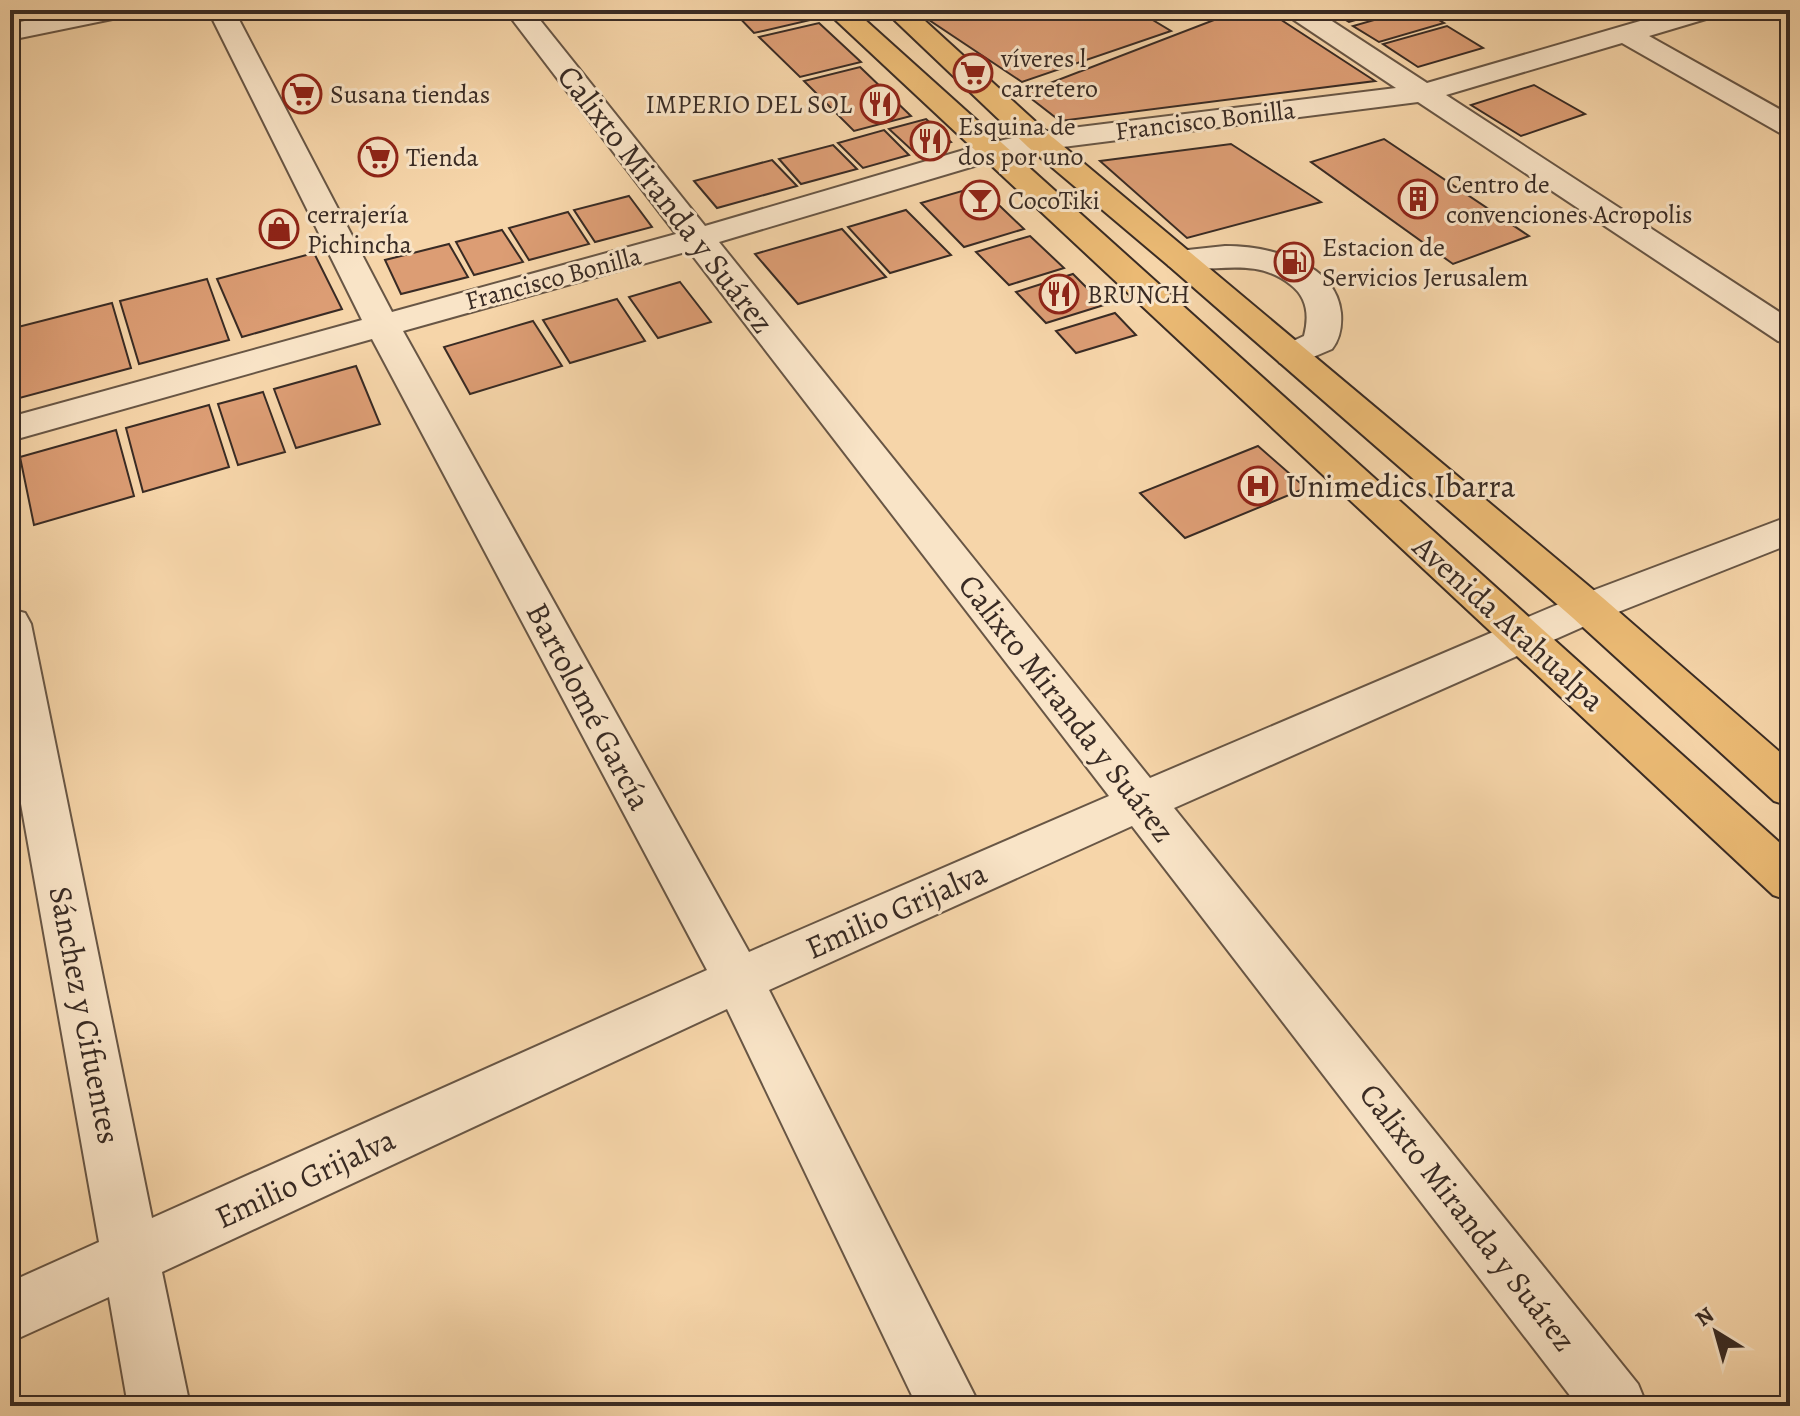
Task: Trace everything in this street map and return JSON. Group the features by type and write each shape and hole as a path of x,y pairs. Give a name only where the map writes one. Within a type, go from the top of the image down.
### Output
{"main road":[{"name":"Avenida Atahualpa","path":"838,10 1790,881"},
{"name":"Avenida Atahualpa","path":"897,10 1039,141 1588,608 1790,788"}],"street":[{"path":"10,32 118,10"},
{"name":"Bartolomé García","path":"221,10 382,325 738,980 949,1406"},
{"name":"Calixto Miranda y Suárez","path":"518,10 1616,1406"},
{"path":"1297,10 1790,334"},
{"name":"Francisco Bonilla","path":"10,429 698,238 992,151 1039,141 1422,93 1707,10"},
{"path":"1626,34 1790,127"},
{"path":"1181,259 1247,257 1270,261 1302,277 1319,295 1327,321 1320,342 1292,355"},
{"name":"Emilio Grijalva","path":"10,1312 738,980 1141,802 1588,608 1790,529"},
{"name":"Sánchez y Cifuentes","path":"10,624 159,1406"}],"building":[{"path":"732,10 811,10 819,18 754,33"},
{"path":"914,10 1136,10 1171,31 1022,82"},
{"path":"1240,10 1266,10 1375,81 1060,121 1024,93"},
{"path":"1329,10 1390,10 1349,22"},
{"path":"1409,10 1421,10 1444,23 1379,42 1353,26"},
{"path":"819,23 861,62 800,77 759,37"},
{"path":"1447,26 1483,48 1418,67 1383,44"},
{"path":"860,67 911,116 854,131 804,81"},
{"path":"1534,85 1585,114 1521,136 1471,105"},
{"path":"926,119 951,142 915,153 889,129"},
{"path":"884,130 909,155 863,168 838,143"},
{"name":"Centro de convenciones Acropolis","path":"1384,139 1529,236 1453,264 1311,162"},
{"path":"1231,144 1321,202 1187,238 1100,161"},
{"path":"833,145 857,169 801,184 779,159"},
{"path":"772,160 797,186 717,208 694,181"},
{"path":"979,186 1024,229 964,247 921,203"},
{"path":"629,196 652,227 595,242 574,210"},
{"path":"906,210 951,255 890,273 848,227"},
{"path":"568,212 589,244 529,260 509,228"},
{"path":"842,229 886,277 798,304 755,254"},
{"path":"502,230 523,262 474,275 456,242"},
{"path":"1030,236 1064,268 1009,285 976,252"},
{"path":"449,244 468,277 401,294 385,260"},
{"path":"314,253 342,309 242,337 217,279"},
{"path":"1073,274 1104,305 1046,323 1016,292"},
{"path":"207,279 229,340 139,364 120,301"},
{"path":"680,282 711,322 658,338 629,297"},
{"path":"617,299 645,341 570,363 543,320"},
{"path":"112,303 131,368 12,400 10,329"},
{"path":"1115,313 1136,335 1076,353 1056,331"},
{"path":"533,321 562,366 470,394 444,347"},
{"path":"356,366 380,424 296,448 274,389"},
{"path":"263,392 285,452 238,465 218,404"},
{"path":"209,405 229,467 143,492 126,428"},
{"path":"116,430 134,496 34,525 20,457"},
{"path":"1258,446 1306,488 1185,538 1140,493"}],"place":[{"name":"víveres l carretero","path":"973,73"},
{"name":"Susana tiendas","path":"302,94"},
{"name":"IMPERIO DEL SOL","path":"880,104"},
{"name":"Esquina de dos por uno","path":"930,141"},
{"name":"Tienda","path":"378,157"},
{"name":"Centro de convenciones Acropolis","path":"1418,199"},
{"name":"CocoTiki","path":"980,200"},
{"name":"cerrajería Pichincha","path":"279,229"},
{"name":"Estacion de Servicios Jerusalem","path":"1294,262"},
{"name":"BRUNCH","path":"1059,294"},
{"name":"Unimedics Ibarra","path":"1258,486"}]}
